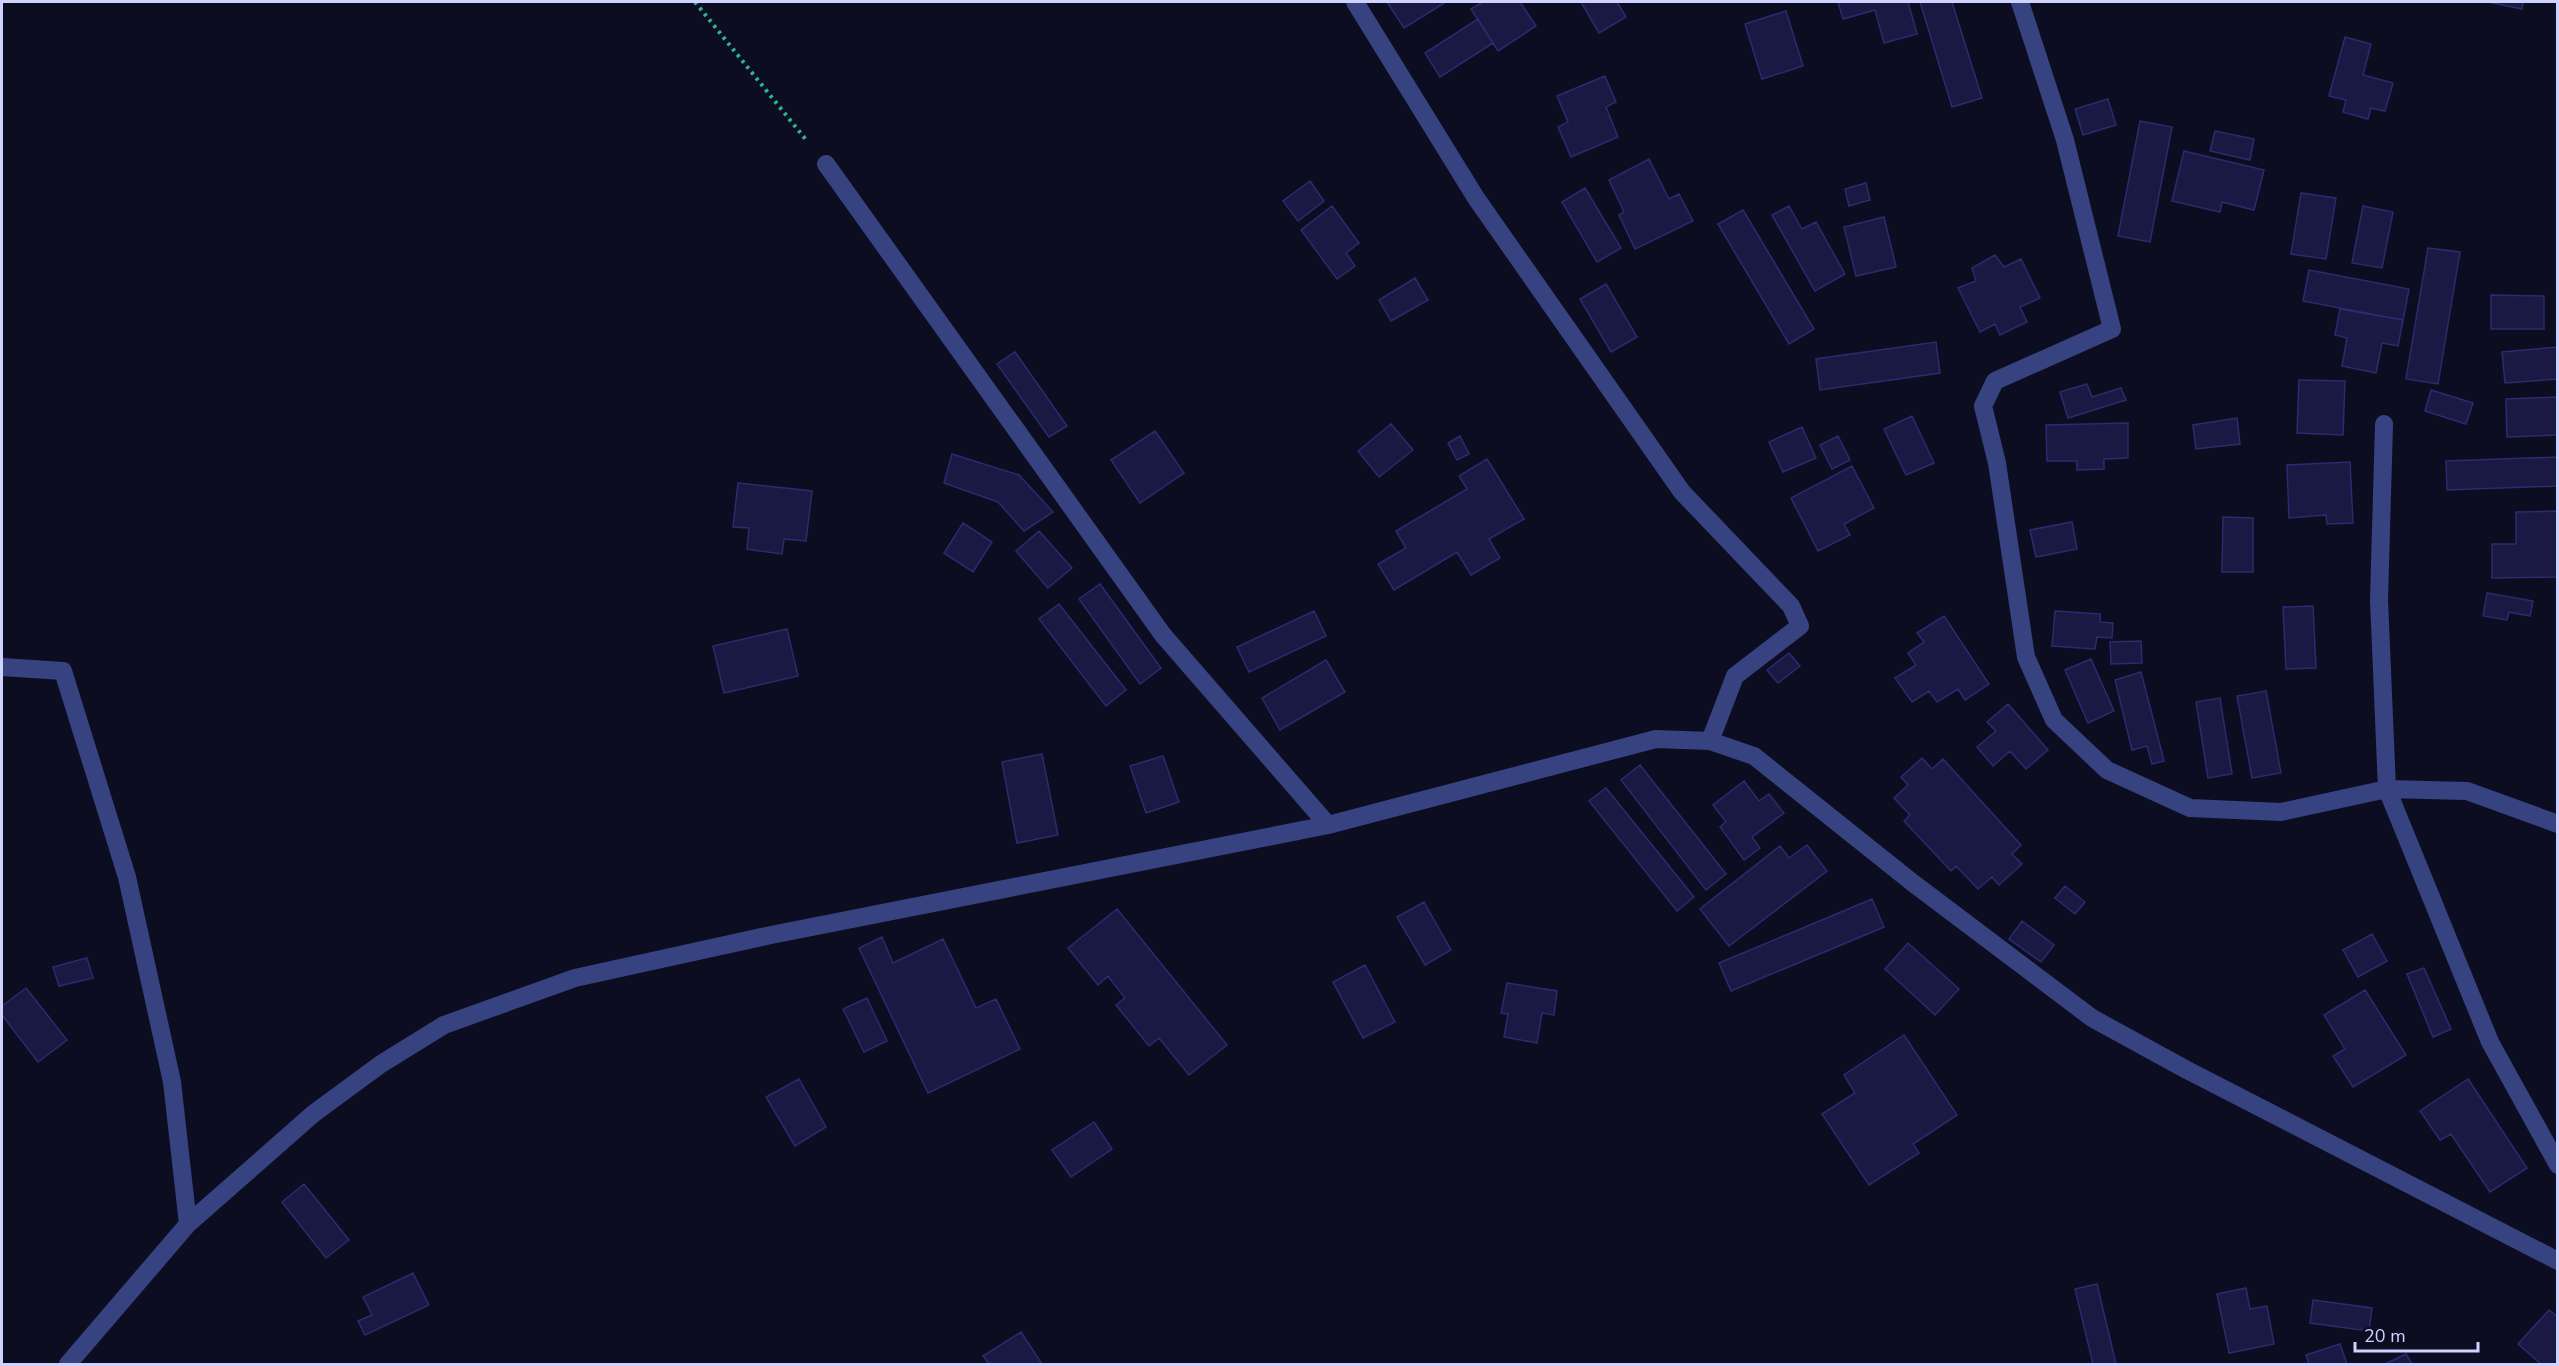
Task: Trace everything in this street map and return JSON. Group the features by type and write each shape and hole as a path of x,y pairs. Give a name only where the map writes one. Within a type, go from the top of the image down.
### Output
{"street":[{"path":"1354,2 1476,198 1682,492 1791,606 1800,626 1735,676 1710,741"},
{"path":"2020,2 2065,140 2112,329 1995,381 1983,406 1996,463 2026,657 2054,720 2107,770 2190,808 2281,812 2387,789 2467,791 2558,824"},
{"path":"826,164 1162,635 1328,825"},
{"path":"2384,424 2379,600 2387,789 2490,1042 2558,1165"},
{"path":"2,667 63,671 127,877 171,1082 188,1224"},
{"path":"68,1365 188,1224 313,1114 381,1064 444,1025 576,978 782,933 1328,825 1656,739 1710,741 1754,756 1913,884 2092,1018 2197,1075 2558,1261"}],"path":[{"path":"695,2 826,164"}],"building":[{"path":"1387,2 1446,2 1404,28"},
{"path":"1483,2 1520,2 1536,26 1498,51 1471,9"},
{"path":"1581,2 1617,2 1626,17 1599,33"},
{"path":"1838,2 1908,2 1917,34 1884,43 1875,10 1843,19"},
{"path":"1920,2 1952,2 1982,98 1952,107"},
{"path":"2488,2 2523,2 2522,9"},
{"path":"1786,11 1803,66 1762,79 1745,24"},
{"path":"1478,19 1493,43 1440,77 1425,53"},
{"path":"2345,37 2371,44 2363,75 2393,83 2385,111 2371,108 2368,119 2343,112 2346,100 2329,96"},
{"path":"1605,76 1616,102 1606,107 1618,137 1571,157 1558,127 1568,122 1557,96"},
{"path":"2108,99 2116,125 2083,135 2075,109"},
{"path":"2140,121 2172,127 2150,242 2118,236"},
{"path":"2215,131 2254,139 2250,160 2210,151"},
{"path":"2184,151 2264,170 2254,210 2222,202 2220,212 2172,201"},
{"path":"1649,159 1669,199 1679,194 1693,221 1635,249 1619,215 1624,212 1609,180"},
{"path":"1310,181 1324,201 1298,221 1283,201"},
{"path":"1866,183 1870,200 1849,206 1845,189"},
{"path":"1585,188 1621,248 1597,262 1562,202"},
{"path":"2301,193 2336,198 2326,259 2291,254"},
{"path":"1332,206 1359,243 1346,253 1355,266 1337,279 1301,230"},
{"path":"1789,206 1802,229 1816,222 1845,274 1815,291 1772,215"},
{"path":"2363,206 2393,212 2382,268 2352,263"},
{"path":"1743,210 1814,329 1789,344 1718,224"},
{"path":"1884,217 1896,267 1856,276 1844,227"},
{"path":"2428,248 2460,252 2438,384 2406,379"},
{"path":"1995,255 2004,267 2021,259 2040,298 2020,307 2027,322 2000,335 1995,324 1980,332 1958,288 1976,281 1972,268"},
{"path":"2309,270 2409,289 2403,320 2303,301"},
{"path":"1415,278 1428,300 1391,321 1379,300"},
{"path":"1606,284 1637,337 1611,352 1580,299"},
{"path":"2491,295 2544,296 2544,329 2491,329"},
{"path":"2340,309 2403,320 2398,346 2382,343 2376,373 2342,366 2347,338 2335,335"},
{"path":"1936,342 1940,373 1820,390 1816,359"},
{"path":"2558,347 2558,379 2505,383 2502,352"},
{"path":"1015,352 1067,426 1049,437 997,364"},
{"path":"2299,380 2345,381 2343,435 2297,433"},
{"path":"2087,384 2092,397 2121,388 2126,400 2068,418 2060,392"},
{"path":"2431,390 2473,403 2466,424 2425,411"},
{"path":"2558,397 2558,435 2507,437 2506,399"},
{"path":"1912,416 1934,463 1906,475 1884,429"},
{"path":"2237,418 2240,444 2196,449 2193,425"},
{"path":"2128,423 2128,458 2104,459 2104,469 2077,470 2077,461 2047,461 2046,425"},
{"path":"1391,424 1413,450 1379,477 1358,451"},
{"path":"1802,427 1816,458 1783,472 1769,442"},
{"path":"1155,431 1184,473 1140,503 1111,460"},
{"path":"1460,436 1469,454 1457,460 1448,443"},
{"path":"1838,436 1850,460 1832,469 1820,445"},
{"path":"952,454 1019,475 1053,512 1024,531 998,502 944,483"},
{"path":"2558,457 2558,486 2447,490 2446,461"},
{"path":"1487,459 1524,519 1489,539 1500,558 1471,575 1457,552 1394,590 1378,564 1406,548 1396,531 1467,489 1459,476"},
{"path":"2350,462 2353,523 2327,524 2326,515 2289,518 2287,465"},
{"path":"1852,466 1874,508 1844,524 1850,535 1818,551 1791,498"},
{"path":"738,483 812,491 806,541 784,539 782,554 747,549 749,528 733,527"},
{"path":"2558,511 2558,577 2492,578 2492,544 2516,544 2516,512"},
{"path":"2223,517 2253,518 2253,572 2222,572"},
{"path":"2072,522 2077,549 2036,557 2030,530"},
{"path":"963,523 992,542 973,572 944,553"},
{"path":"1039,531 1072,568 1048,588 1016,551"},
{"path":"1100,584 1161,668 1140,684 1079,599"},
{"path":"2487,593 2533,601 2530,616 2509,612 2507,620 2483,616"},
{"path":"1059,604 1126,690 1106,706 1039,619"},
{"path":"2313,606 2316,668 2286,669 2283,607"},
{"path":"1314,611 1326,636 1249,672 1237,647"},
{"path":"2055,611 2100,614 2100,622 2113,623 2112,638 2097,637 2095,649 2052,646"},
{"path":"1944,616 1989,684 1965,700 1958,689 1937,702 1929,691 1912,702 1895,678 1916,665 1908,653 1924,642 1917,633"},
{"path":"787,629 798,676 724,693 713,646"},
{"path":"2141,641 2142,663 2111,664 2110,642"},
{"path":"1789,653 1800,666 1778,683 1767,670"},
{"path":"2091,659 2114,711 2088,723 2065,670"},
{"path":"1326,660 1345,692 1280,730 1262,698"},
{"path":"2141,672 2164,761 2152,764 2147,746 2132,750 2115,680"},
{"path":"2266,691 2281,773 2252,778 2237,696"},
{"path":"2220,698 2232,774 2208,778 2196,702"},
{"path":"2008,704 2048,750 2026,769 2010,751 1993,766 1977,747 1996,731 1987,722"},
{"path":"1042,754 1058,835 1017,843 1002,762"},
{"path":"1163,756 1179,802 1146,813 1130,766"},
{"path":"1922,758 1932,769 1943,759 2021,845 2012,854 2022,864 1999,885 1992,877 1978,889 1956,866 1951,871 1904,821 1910,815 1894,798 1908,785 1901,777"},
{"path":"1640,765 1726,874 1706,890 1621,780"},
{"path":"1744,781 1759,801 1769,794 1784,813 1752,837 1760,848 1744,860 1720,827 1726,822 1713,805"},
{"path":"1606,788 1694,897 1677,911 1589,801"},
{"path":"1807,845 1827,871 1729,946 1700,909 1780,846 1789,858"},
{"path":"2065,886 2085,902 2075,914 2055,898"},
{"path":"1872,899 1884,927 1731,991 1719,963"},
{"path":"1424,902 1451,950 1425,965 1397,917"},
{"path":"1117,909 1227,1045 1189,1075 1159,1038 1149,1046 1116,1005 1125,998 1108,976 1098,985 1068,948"},
{"path":"2022,921 2054,945 2041,962 2009,939"},
{"path":"2372,934 2387,961 2358,977 2343,950"},
{"path":"882,937 893,963 943,939 976,1008 996,999 1020,1049 928,1093 859,948"},
{"path":"1908,943 1959,989 1935,1015 1885,969"},
{"path":"87,958 93,978 59,986 53,967"},
{"path":"1365,965 1395,1022 1363,1038 1333,982"},
{"path":"2424,968 2451,1029 2433,1037 2407,974"},
{"path":"1507,983 1557,991 1554,1015 1542,1013 1537,1043 1504,1037 1508,1014 1501,1013"},
{"path":"26,988 67,1040 38,1062 2,1015 2,1006"},
{"path":"2365,990 2406,1055 2353,1087 2333,1056 2345,1049 2324,1015"},
{"path":"867,998 887,1041 864,1052 843,1009"},
{"path":"1904,1035 1957,1115 1913,1144 1919,1153 1869,1185 1822,1114 1855,1093 1844,1075"},
{"path":"799,1079 826,1127 795,1146 766,1097"},
{"path":"2468,1079 2527,1168 2490,1192 2451,1134 2440,1140 2420,1111"},
{"path":"1094,1122 1112,1149 1071,1177 1052,1150"},
{"path":"304,1184 349,1240 326,1258 282,1202"},
{"path":"413,1273 429,1305 365,1335 358,1321 372,1315 363,1297"},
{"path":"2097,1284 2116,1364 2093,1364 2075,1289"},
{"path":"2246,1288 2250,1309 2267,1306 2274,1344 2229,1353 2217,1294"},
{"path":"2313,1300 2372,1308 2369,1331 2310,1323"},
{"path":"2549,1310 2558,1317 2558,1364 2541,1364 2518,1344"},
{"path":"1021,1332 1042,1364 989,1364 983,1356"},
{"path":"2340,1344 2347,1364 2309,1364 2306,1355"},
{"path":"2406,1354 2412,1364 2385,1364"}]}
